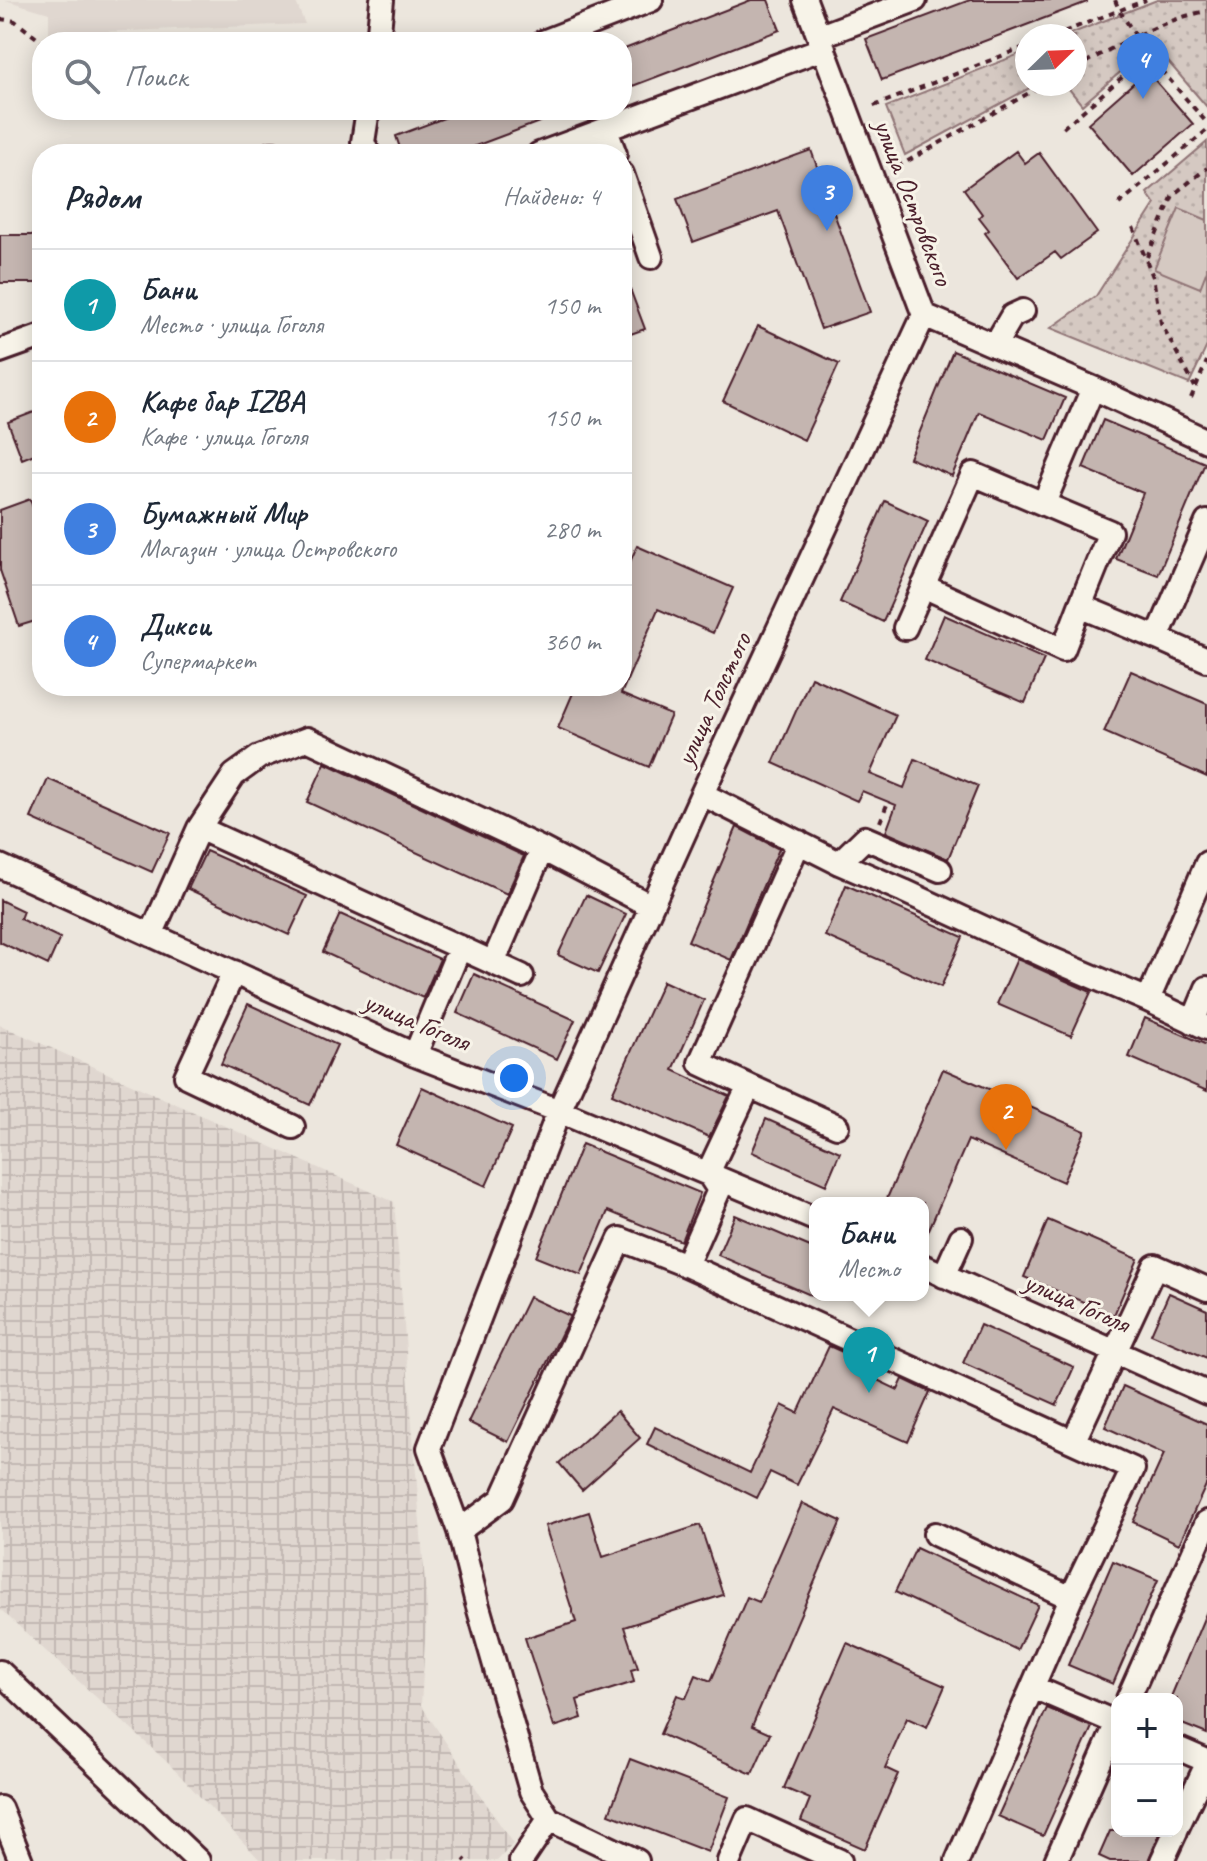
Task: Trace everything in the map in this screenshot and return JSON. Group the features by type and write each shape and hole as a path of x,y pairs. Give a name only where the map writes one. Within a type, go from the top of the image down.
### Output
{"street":[{"path":"379,32 382,0"},
{"path":"569,32 651,0"},
{"name":"улица Островского","path":"805,0 924,315 1207,441"},
{"path":"632,119 822,42 915,0"},
{"path":"364,144 366,120"},
{"path":"567,144 631,120"},
{"path":"606,130 611,144"},
{"path":"632,203 651,257"},
{"path":"995,345 1012,316 1023,311"},
{"name":"улица Толстого","path":"549,1819 531,1791 459,1531 429,1448 559,1111 924,315"},
{"path":"0,351 32,340"},
{"path":"1044,503 1093,388"},
{"path":"905,628 923,586 973,474 1110,532 1063,650 923,586"},
{"path":"1157,638 1207,522"},
{"path":"1080,606 1157,638 1204,651"},
{"path":"151,935 199,828 234,775 259,757 307,739 542,849 651,906"},
{"path":"702,794 901,897 1148,1000 1200,1025 1207,988"},
{"path":"199,828 522,976"},
{"path":"839,863 865,838 940,870"},
{"path":"799,842 700,1063 837,1126"},
{"path":"493,963 542,849"},
{"path":"1148,1000 1207,863"},
{"name":"улица Гоголя","path":"0,866 415,1055 559,1111 809,1216"},
{"path":"415,1055 460,947"},
{"path":"234,972 186,1076 293,1127"},
{"path":"686,1265 719,1190 708,1173 749,1086"},
{"path":"944,1276 961,1238"},
{"path":"459,1531 502,1499 620,1239 686,1265 1133,1469 1071,1598 957,1861"},
{"path":"1074,1440 1155,1266 1207,1289"},
{"name":"улица Гоголя","path":"929,1269 1207,1393"},
{"path":"1131,1693 1207,1522"},
{"path":"935,1534 1071,1598"},
{"path":"0,1672 198,1861"},
{"path":"1033,1687 1111,1720"},
{"path":"1056,1861 1111,1737"},
{"path":"1183,1751 1207,1762 1183,1815"},
{"path":"0,1808 21,1861"},
{"path":"521,1861 549,1819 637,1861"},
{"path":"729,1861 747,1819 840,1861"},
{"path":"1162,1861 1173,1837"}],"path":[{"path":"1115,0 1148,55 1207,123"},
{"path":"1083,24 1146,0"},
{"path":"1087,62 1184,15 1207,11"},
{"path":"0,19 15,21 32,34"},
{"path":"874,106 1015,51"},
{"path":"1063,128 1148,55"},
{"path":"897,167 1024,96"},
{"path":"1119,204 1207,130"},
{"path":"1146,260 1173,195 1207,168"},
{"path":"1133,227 1153,277 1161,323 1195,387"},
{"path":"1191,398 1207,361"}],"shaded area":[{"path":"5,0 295,0 305,24 49,32 49,13"},
{"path":"1157,0 1207,0 1207,107 1153,44 1082,105 1075,96 1087,96 1087,27"},
{"path":"1015,56 1015,96 905,155 886,107"},
{"path":"1207,142 1207,346 1189,384 1051,328 1096,296 1155,204 1147,193"},
{"path":"1179,208 1207,220 1207,270 1200,288 1154,269"},
{"path":"0,1025 394,1202 427,1609 421,1705 513,1844 497,1861 261,1861 168,1763 0,1609"}],"building":[{"path":"751,0 768,0 780,30 632,86 632,46"},
{"path":"970,0 1087,0 1029,24 1015,24 1015,29 882,80 866,39"},
{"path":"1147,71 1193,124 1133,176 1088,123"},
{"path":"438,120 545,120 481,144 399,144 396,136"},
{"path":"811,150 870,312 821,329 778,211 693,242 677,199"},
{"path":"1016,151 1025,163 1039,153 1097,233 1061,259 1055,252 1018,278 985,233 989,230 979,217 982,214 964,189"},
{"path":"0,235 32,235 32,283 0,283"},
{"path":"632,294 645,329 632,334"},
{"path":"758,326 839,364 804,440 723,401"},
{"path":"953,351 1065,398 1047,440 979,412 952,476 909,458"},
{"path":"32,413 32,455 22,459 8,422"},
{"path":"1103,420 1205,463 1158,575 1116,559 1143,493 1083,468"},
{"path":"30,499 32,505 32,622 19,626 0,570 0,510"},
{"path":"885,501 928,521 883,622 840,602"},
{"path":"637,546 733,588 713,633 658,609 632,669 632,557"},
{"path":"944,615 1044,659 1025,703 925,660"},
{"path":"1131,671 1207,704 1207,777 1104,732"},
{"path":"811,677 896,715 870,774 904,788 915,759 978,786 948,859 886,832 896,805 862,791 857,801 773,763"},
{"path":"572,696 626,696 671,715 649,767 558,728"},
{"path":"325,763 524,856 507,894 307,802"},
{"path":"48,779 170,833 152,872 31,818"},
{"path":"737,827 779,849 731,960 688,941"},
{"path":"206,851 307,896 289,935 188,889"},
{"path":"846,885 963,937 941,987 825,936"},
{"path":"586,895 626,914 598,973 558,955"},
{"path":"0,900 23,911 20,919 60,938 48,965 0,942"},
{"path":"340,914 440,959 423,998 323,952"},
{"path":"1017,959 1091,992 1071,1036 997,1004"},
{"path":"474,974 575,1020 557,1059 457,1013"},
{"path":"663,981 704,1000 673,1070 729,1096 709,1137 612,1094"},
{"path":"248,1004 337,1045 310,1105 221,1064"},
{"path":"1145,1018 1207,1045 1207,1091 1129,1057"},
{"path":"943,1069 1085,1131 1063,1182 968,1140 929,1229 929,1197 888,1197"},
{"path":"422,1087 512,1128 486,1186 396,1145"},
{"path":"766,1119 840,1152 826,1185 752,1152"},
{"path":"582,1144 700,1193 681,1241 608,1211 581,1275 536,1257"},
{"path":"735,1215 809,1246 809,1294 718,1255"},
{"path":"1048,1220 1138,1259 1114,1315 1024,1277"},
{"path":"1169,1293 1207,1310 1207,1358 1151,1334"},
{"path":"529,1297 570,1316 508,1442 468,1422"},
{"path":"980,1325 1074,1367 1057,1405 963,1363"},
{"path":"829,1346 856,1358 852,1368 898,1390 903,1379 930,1392 908,1442 834,1409 797,1485 770,1472 757,1498 647,1444 655,1427 750,1473 782,1405 798,1413"},
{"path":"1123,1386 1207,1424 1207,1483 1179,1544 1133,1522 1164,1454 1105,1427"},
{"path":"617,1411 640,1438 582,1490 559,1463"},
{"path":"802,1503 841,1521 752,1726 770,1734 752,1774 660,1734 677,1695 686,1698 696,1675 711,1681 747,1597 759,1602"},
{"path":"589,1512 603,1557 700,1525 723,1595 624,1627 638,1668 631,1670 634,1682 577,1700 582,1718 554,1727 525,1638 576,1622 545,1526"},
{"path":"916,1548 1038,1605 1017,1650 895,1592"},
{"path":"1113,1561 1158,1580 1113,1684 1068,1665"},
{"path":"1207,1611 1207,1734 1183,1724 1183,1693 1173,1693"},
{"path":"847,1643 945,1686 927,1727 907,1718 885,1768 898,1774 865,1849 801,1821 810,1799 784,1788"},
{"path":"1047,1708 1092,1727 1043,1836 998,1816"},
{"path":"630,1759 729,1797 708,1852 609,1814"},
{"path":"1110,1831 1111,1837 1158,1837 1148,1861 1110,1861 1099,1856"}],"place":[{"name":"Дикси","path":"1143,99"},
{"name":"Бумажный Мир","path":"827,231"},
{"name":"Кафе бар IZBA","path":"1006,1150"},
{"name":"Бани","path":"869,1393"}]}
